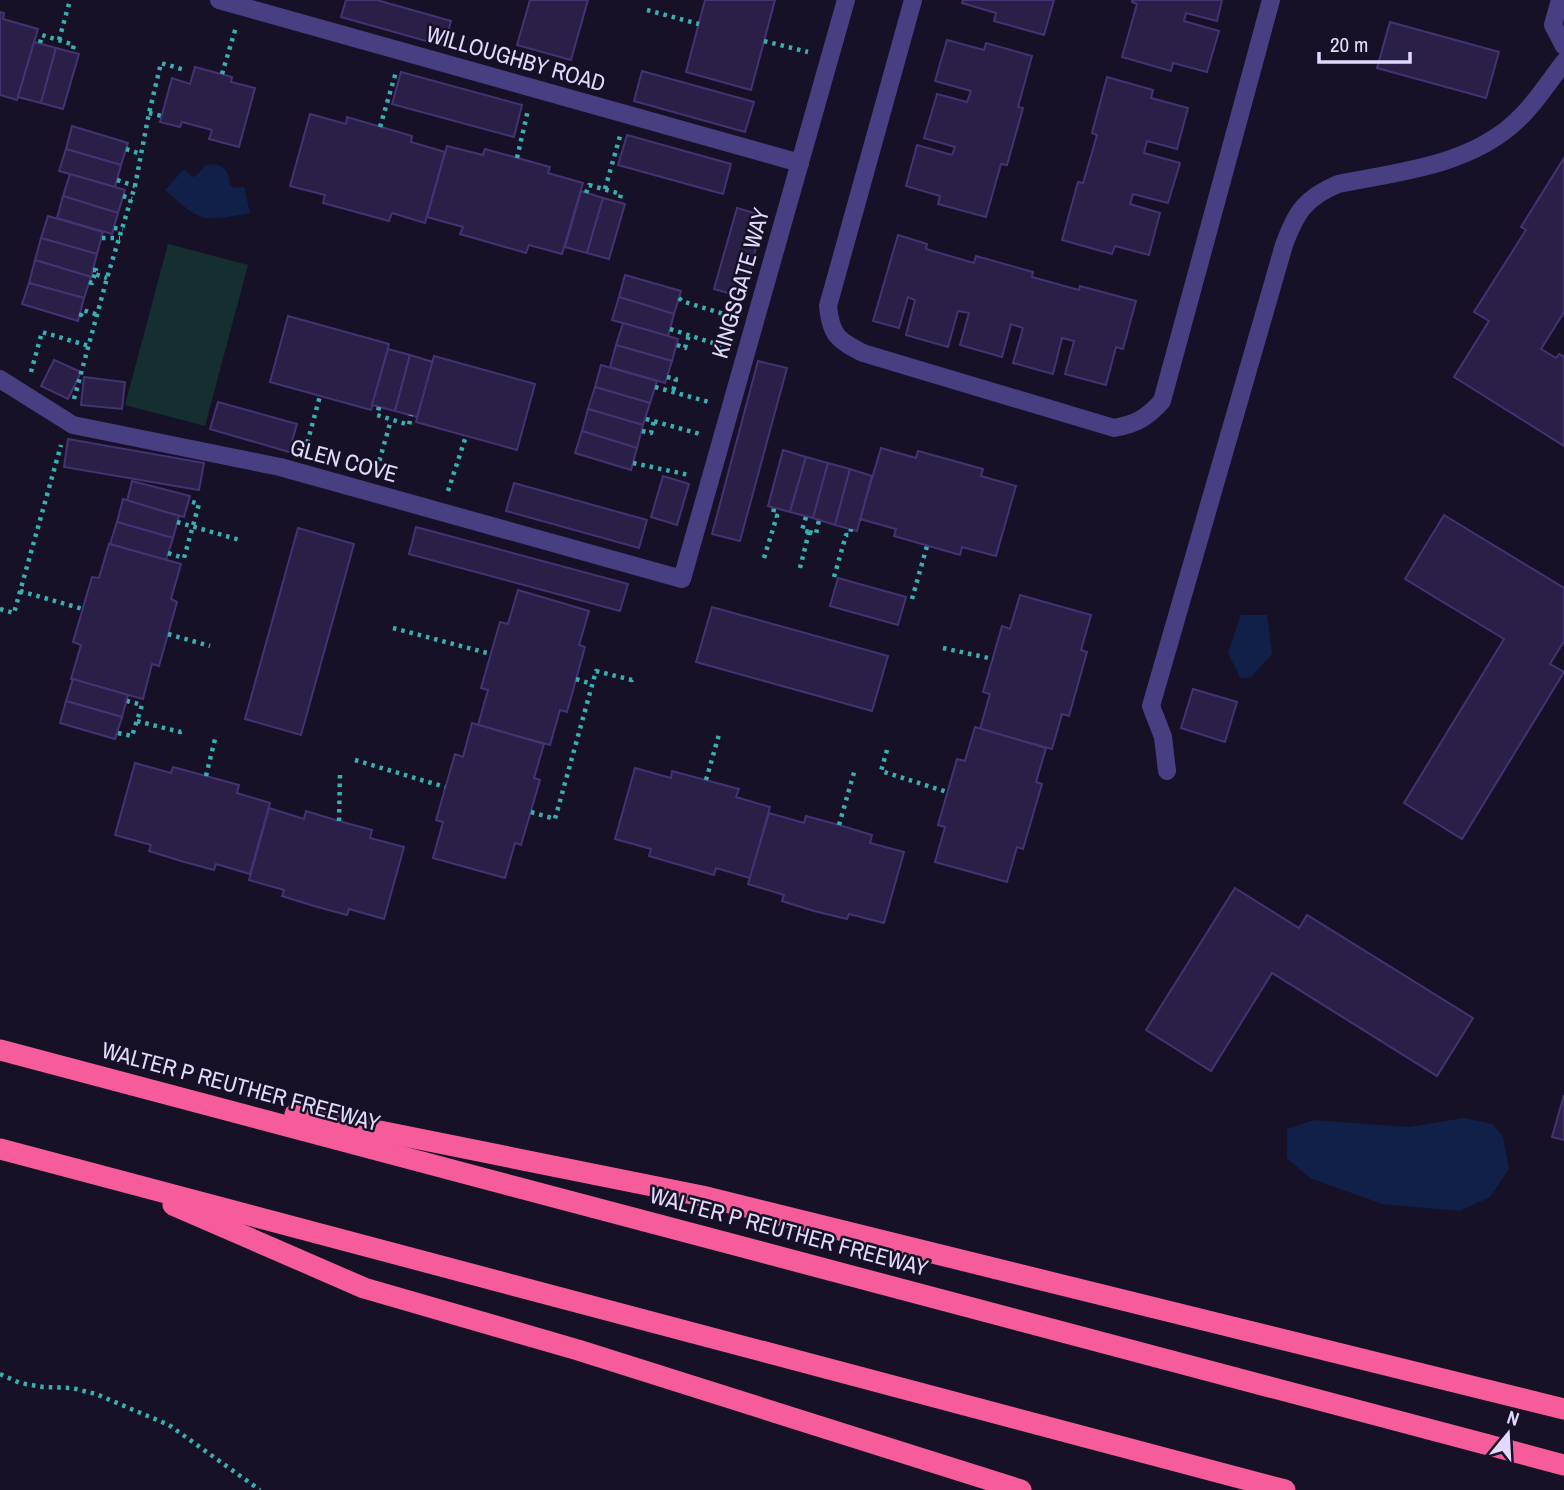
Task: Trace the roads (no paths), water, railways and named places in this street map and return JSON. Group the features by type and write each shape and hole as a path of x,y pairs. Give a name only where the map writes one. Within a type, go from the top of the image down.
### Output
{"highway":[{"name":"WALTER P REUTHER FREEWAY","path":"0,1050 1564,1465"},
{"path":"85,1072 702,1196 1564,1409"},
{"path":"0,1149 1284,1490"},
{"path":"107,1177 364,1288 578,1350 1021,1490"}],"street":[{"name":"WILLOUGHBY ROAD","path":"220,0 242,6 279,8 402,51 800,163"},
{"name":"KINGSGATE WAY","path":"682,579 846,0"},
{"path":"913,0 828,306 829,324 838,340 863,353 1114,428 1132,425 1148,418 1162,401 1271,0"},
{"path":"1560,0 1553,24 1564,46"},
{"path":"1167,771 1163,737 1151,706 1281,257 1300,209 1324,190 1338,184 1446,161 1484,145 1513,124 1564,62"},
{"name":"GLEN COVE","path":"0,379 73,425 299,472 682,579"}],"water":[{"path":"212,164 226,170 230,185 234,188 244,187 250,213 222,218 203,217 187,209 165,190 184,169 192,177 205,166"},
{"path":"1241,615 1267,615 1272,654 1251,677 1241,679 1228,653"},
{"path":"1464,1118 1493,1124 1503,1137 1509,1169 1490,1197 1460,1211 1382,1204 1310,1178 1287,1158 1287,1129 1314,1120 1409,1127"}]}
